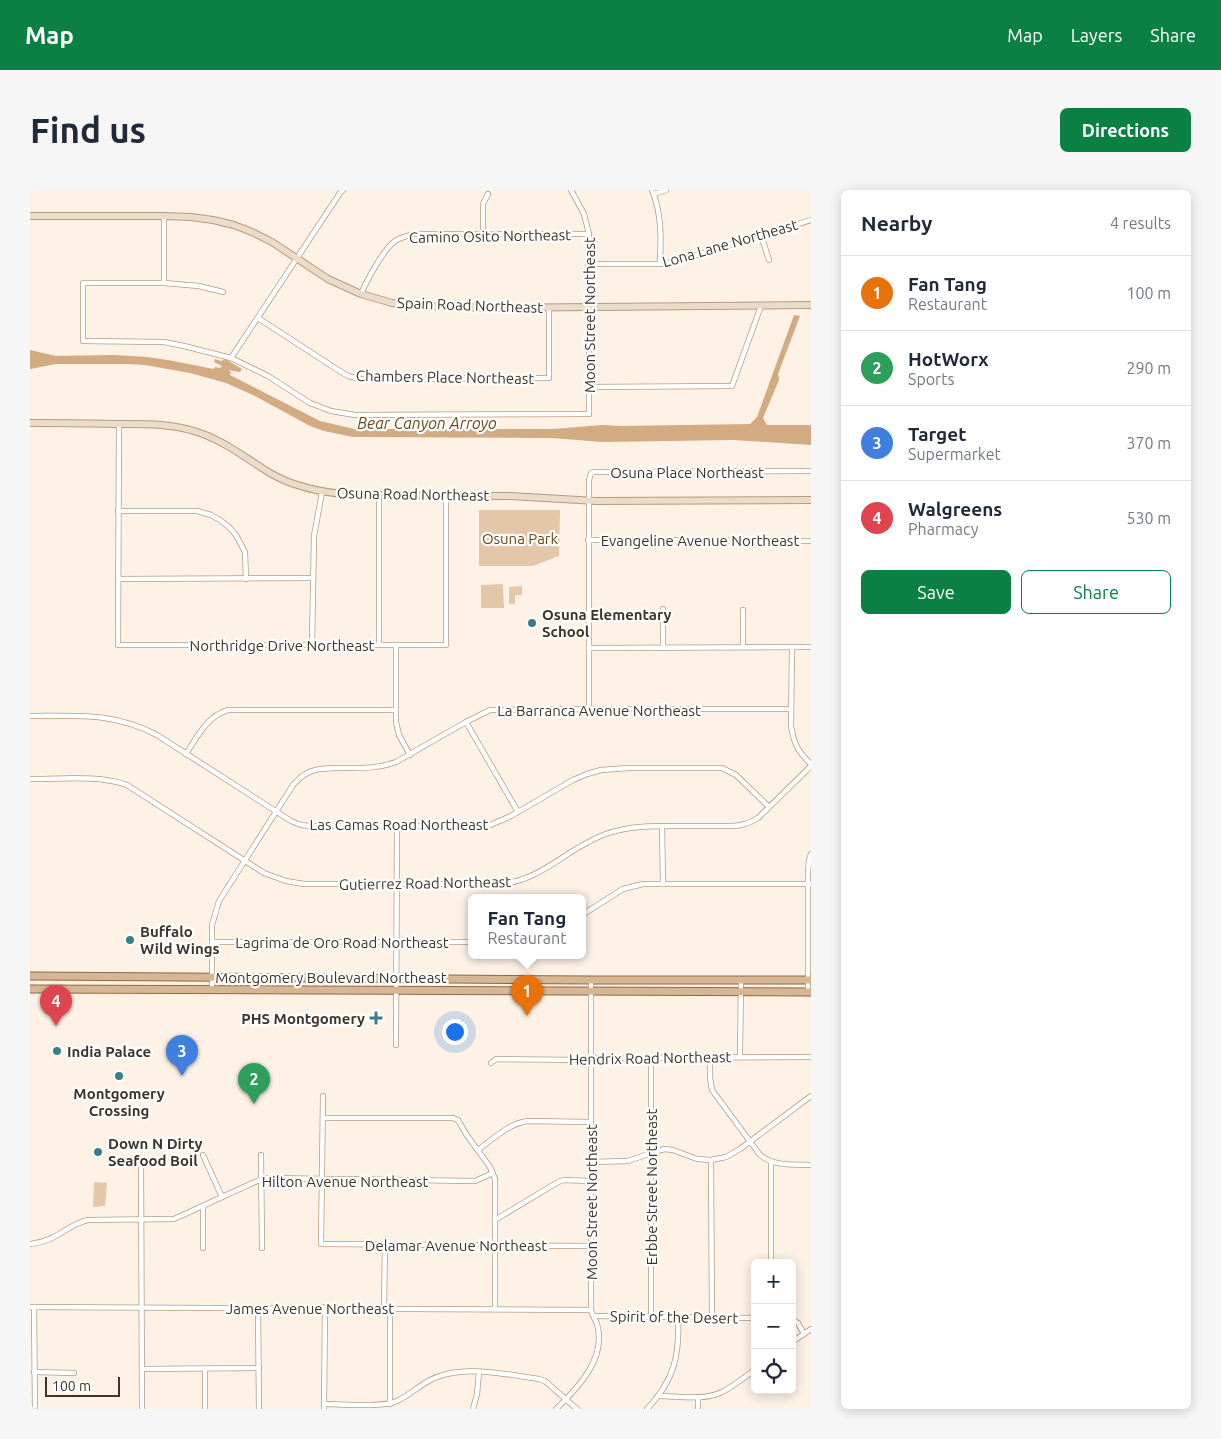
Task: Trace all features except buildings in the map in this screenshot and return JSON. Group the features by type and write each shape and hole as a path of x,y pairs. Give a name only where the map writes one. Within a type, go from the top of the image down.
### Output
{"main road":[{"name":"Montgomery Boulevard Northeast","path":"30,976 809,980"},
{"name":"Montgomery Boulevard Northeast","path":"30,989 809,992"}],"street":[{"path":"223,292 199,286 164,282 83,283 83,341 164,342 231,358 343,190"},
{"name":"Moon Street Northeast","path":"231,358 268,376 310,402 331,411 347,414 589,414 589,234 584,214 571,190"},
{"path":"660,264 659,211 653,192 666,190"},
{"path":"483,234 483,204 488,194"},
{"name":"Spain Road Northeast","path":"30,216 164,216 198,218 234,225 272,242 328,279 361,294 392,303 422,306 494,308 810,305"},
{"path":"164,216 164,282"},
{"name":"Lona Lane Northeast","path":"588,264 660,264 811,220"},
{"name":"Camino Osito Northeast","path":"361,294 388,249 395,241 404,236 414,234 589,234"},
{"path":"761,235 769,260"},
{"path":"589,387 732,386 761,306"},
{"name":"Chambers Place Northeast","path":"258,318 348,376 361,379 549,378 549,307"},
{"name":"Osuna Road Northeast","path":"30,423 146,424 180,427 221,442 278,477 322,492 354,495 510,496 589,500 811,500"},
{"path":"119,424 118,579 313,578"},
{"name":"Osuna Place Northeast","path":"589,500 590,476 594,472 811,471"},
{"path":"312,645 314,536 322,492"},
{"path":"379,495 379,645"},
{"name":"Northridge Drive Northeast","path":"118,579 118,645 446,645 446,496"},
{"path":"589,500 589,709"},
{"path":"118,511 197,511 211,515 236,534 245,552 246,579"},
{"name":"Evangeline Avenue Northeast","path":"588,540 811,541"},
{"path":"663,609 663,647"},
{"path":"743,610 743,647"},
{"path":"396,645 396,722 399,735 410,754"},
{"path":"792,647 791,726 797,748 811,765"},
{"path":"589,648 811,647"},
{"path":"186,754 208,722 215,716 228,710 396,710"},
{"name":"La Barranca Avenue Northeast","path":"212,990 212,925 219,901 293,784 300,777 311,771 325,768 378,768 396,762 490,710 791,710"},
{"name":"Las Camas Road Northeast","path":"30,716 87,716 114,719 148,730 291,821 309,826 488,826 518,812 587,774 601,770 628,768 722,768 736,775 769,807"},
{"path":"466,722 518,812"},
{"name":"Gutierrez Road Northeast","path":"30,779 97,779 117,782 135,789 264,873 295,883 499,884 526,879 542,871 585,843 605,834 631,827 742,826 750,823 758,818 811,765"},
{"path":"662,826 662,884"},
{"path":"396,1045 397,827"},
{"path":"809,992 809,860 811,854"},
{"path":"586,913 623,890 642,884 809,884"},
{"name":"Lagrima de Oro Road Northeast","path":"212,942 468,942"},
{"name":"Moon Street Northeast","path":"556,1409 589,1370 598,1347 597,1324 591,1310 590,980"},
{"path":"740,1057 741,980"},
{"path":"710,1057 712,1090 760,1155 770,1162 811,1165"},
{"name":"Hendrix Road Northeast","path":"491,1063 496,1059 583,1060 811,1057"},
{"name":"Erbbe Street Northeast","path":"651,1058 651,1317"},
{"path":"321,1178 323,1096"},
{"path":"591,1162 628,1161 665,1149 697,1159 719,1159 734,1154 811,1096"},
{"path":"323,1118 453,1118 458,1120 490,1166 496,1185 495,1309"},
{"path":"478,1150 518,1122 590,1122"},
{"path":"203,1155 222,1196"},
{"path":"261,1155 262,1248"},
{"path":"141,1160 142,1409"},
{"path":"711,1160 712,1318"},
{"path":"770,1162 771,1259"},
{"name":"Hilton Avenue Northeast","path":"30,1244 38,1244 54,1238 77,1224 88,1220 174,1219 262,1179 321,1178 475,1181 493,1174"},
{"name":"Delamar Avenue Northeast","path":"321,1178 321,1244 592,1246"},
{"path":"496,1220 558,1182 564,1180 591,1181"},
{"path":"203,1206 204,1248"},
{"path":"385,1245 390,1404"},
{"path":"32,1307 35,1409"},
{"name":"James Avenue Northeast","path":"32,1307 325,1307 591,1310"},
{"path":"258,1307 259,1409"},
{"path":"325,1307 324,1406 390,1404 437,1377 458,1372 479,1372 539,1379 550,1384 576,1409"},
{"name":"Spirit of the Desert","path":"593,1316 751,1318"},
{"path":"647,1409 660,1396 677,1355 678,1317"},
{"path":"796,1322 804,1334"},
{"path":"796,1339 811,1329"},
{"path":"142,1369 259,1368"},
{"path":"205,1369 205,1409"},
{"path":"34,1372 74,1373"},
{"path":"473,1409 477,1394 479,1372"},
{"path":"660,1396 712,1396 721,1393 751,1373"},
{"path":"698,1397 698,1409"}],"green space":[{"name":"Osuna Park","path":"479,510 560,510 559,556 533,566 479,566"},
{"path":"503,584 504,608 481,608 481,585"},
{"path":"522,586 522,595 515,595 515,604 509,604 509,587"},
{"path":"94,1182 107,1183 105,1206 93,1207"}],"shaded area":[{"path":"794,315 800,316 778,374 779,380 763,418 767,425 811,425 811,445 734,440 602,442 552,438 353,437 310,426 253,395 226,383 190,373 145,365 127,364 56,364 30,369 30,350 56,356 114,355 147,357 214,369 215,367 220,368 222,366 214,362 215,359 221,361 225,359 242,369 240,372 228,370 231,372 230,375 320,421 354,429 553,429 602,425 750,424 757,417"}],"place":[{"name":"Osuna Elementary School","path":"532,623"},
{"name":"Buffalo Wild Wings","path":"130,940"},
{"name":"Fan Tang","path":"527,1016"},
{"name":"PHS Montgomery","path":"376,1018"},
{"name":"Walgreens","path":"56,1026"},
{"name":"India Palace","path":"57,1051"},
{"name":"Montgomery Crossing","path":"119,1076"},
{"name":"Target","path":"182,1076"},
{"name":"HotWorx","path":"254,1104"},
{"name":"Down N Dirty Seafood Boil","path":"98,1152"}],"water label":[{"name":"Bear Canyon Arroyo","path":"427,423"}]}
